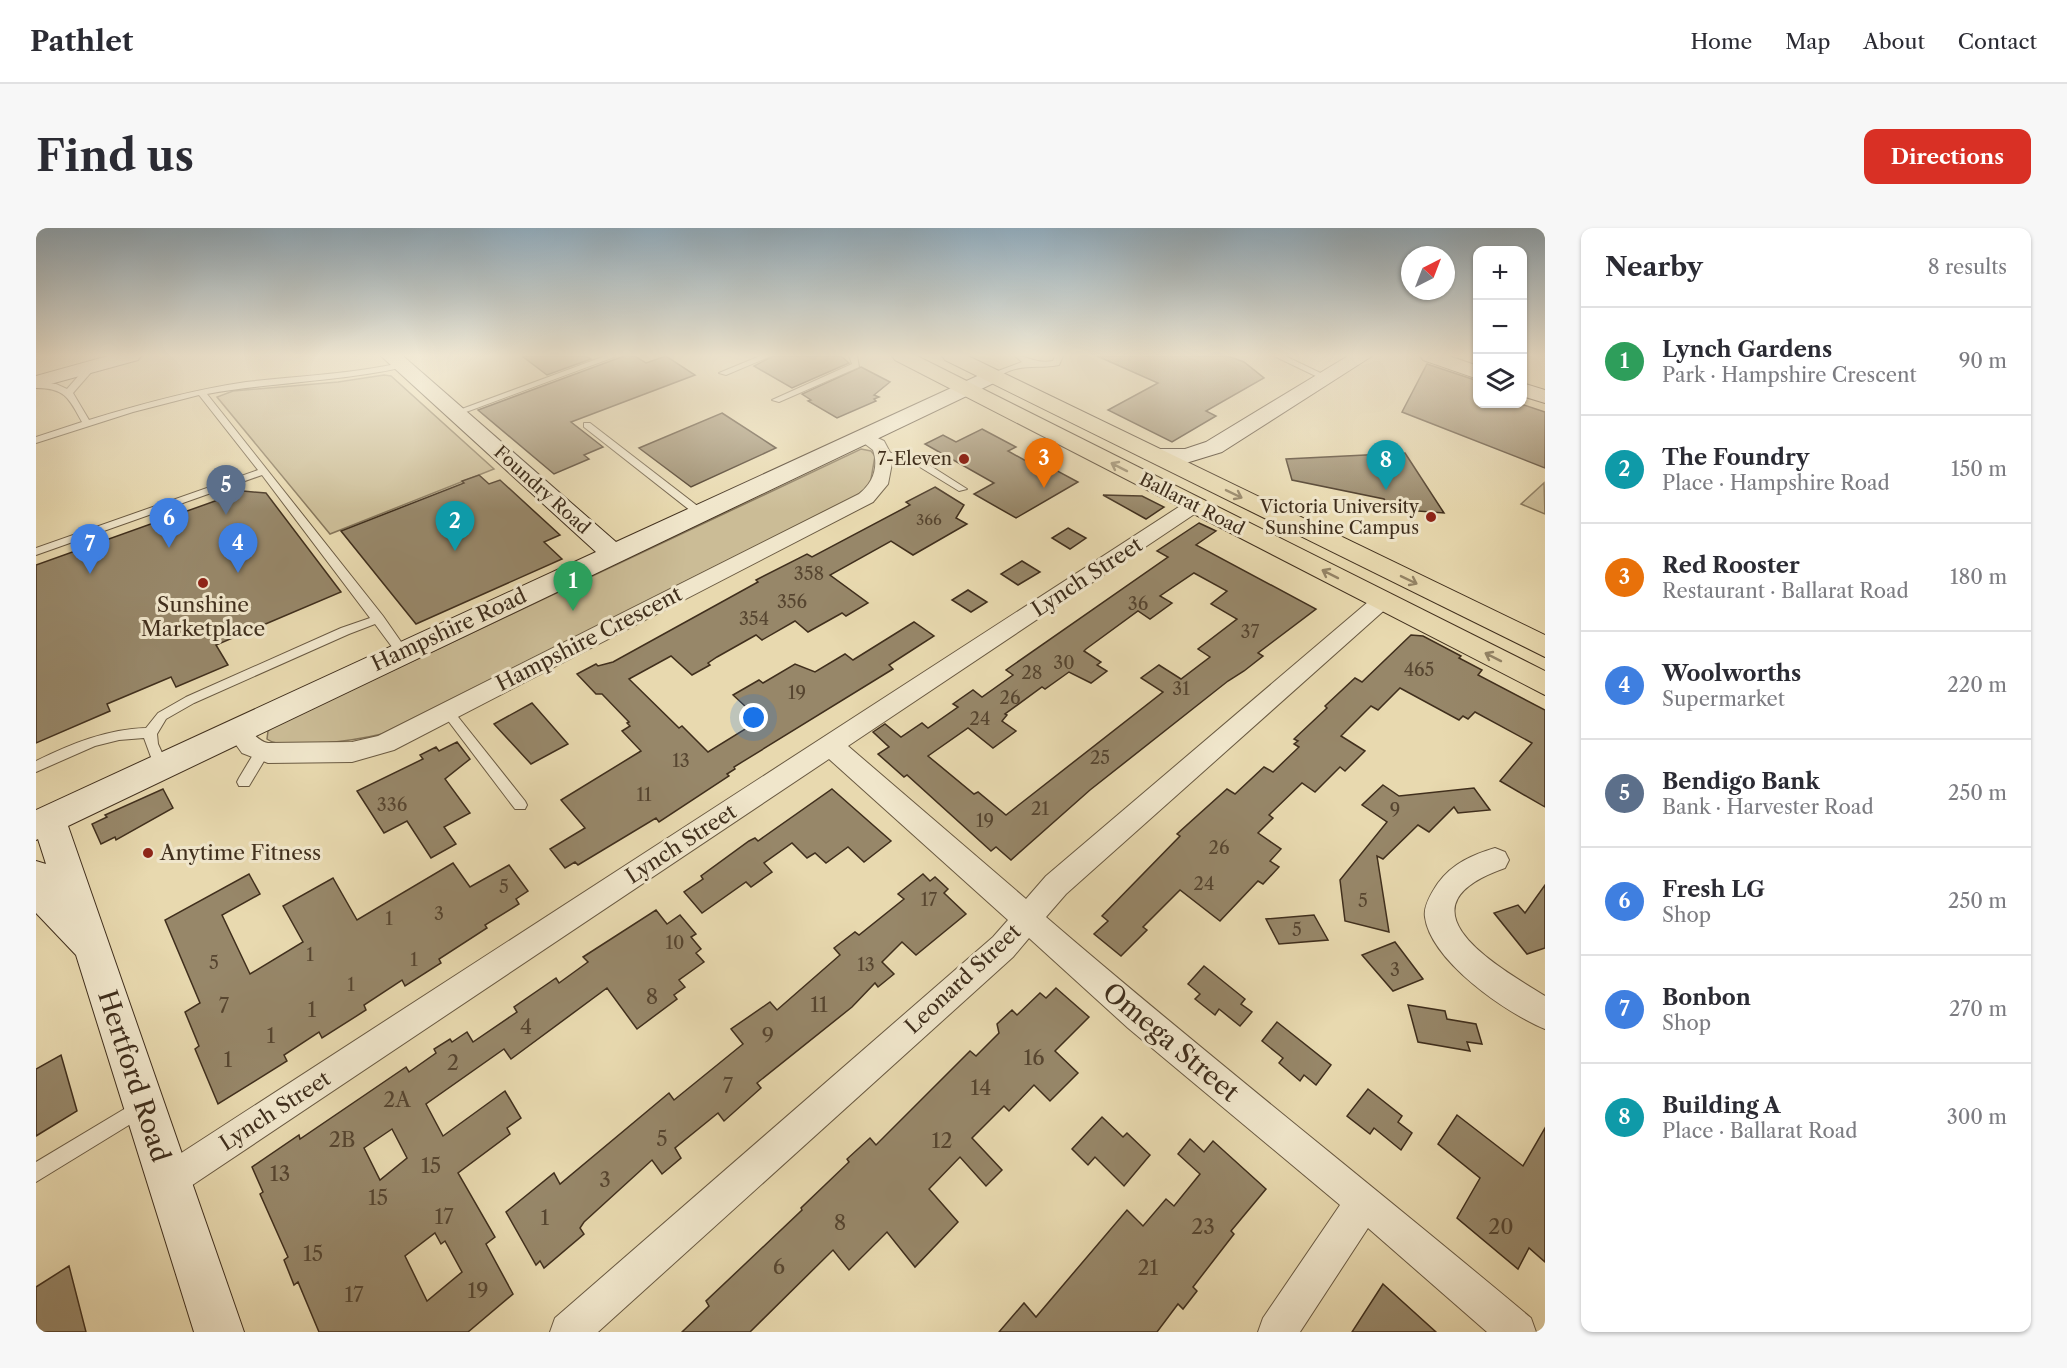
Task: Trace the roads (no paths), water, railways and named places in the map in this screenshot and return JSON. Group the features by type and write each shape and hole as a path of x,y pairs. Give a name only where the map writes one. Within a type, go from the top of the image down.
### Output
{"highway":[{"name":"Ballarat Road","path":"1002,408 1545,684"},
{"name":"Ballarat Road","path":"1057,408 1545,647"},
{"path":"1072,443 1098,440 1111,434"}],"street":[{"name":"Foundry Road","path":"449,408 613,553"},
{"name":"Hampshire Road","path":"42,823 162,768 402,652 927,408"},
{"path":"1153,454 1186,456 1214,447 1279,408"},
{"path":"865,437 879,445 884,455"},
{"path":"1205,480 1199,467 1214,447"},
{"name":"Hampshire Crescent","path":"262,752 352,752 385,743 866,498 875,491 880,482 884,455"},
{"name":"Lynch Street","path":"168,1182 1195,506"},
{"name":"Leonard Street","path":"569,1332 1003,947 1056,885 1382,601"},
{"path":"238,731 247,746 262,752"},
{"name":"Omega Street","path":"831,746 1139,1017 1364,1201 1518,1332"},
{"name":"Hertford Road","path":"42,823 94,950 143,1107 219,1332"},
{"path":"1495,860 1475,864 1463,874 1443,897 1438,916 1449,941 1469,960 1545,1014"},
{"path":"36,876 51,905 94,950"},
{"path":"1277,1332 1364,1201"}],"lane":[{"path":"78,408 87,424"},
{"path":"36,440 146,408"},
{"path":"213,408 379,619 402,652"},
{"path":"455,413 470,408"},
{"path":"587,425 700,513"},
{"path":"884,455 912,458 962,489"},
{"path":"36,552 264,471"},
{"path":"162,768 151,744 150,733 162,716 190,700 345,631 379,619"},
{"path":"447,711 520,805"},
{"path":"36,767 85,743 124,733 150,733"},
{"path":"244,782 262,752"},
{"path":"36,1173 143,1107"}],"place":[{"name":"7-Eleven","path":"964,459"},
{"name":"Red Rooster","path":"1044,488"},
{"name":"Building A","path":"1386,490"},
{"name":"Bendigo Bank","path":"226,515"},
{"name":"Victoria University Sunshine Campus","path":"1431,517"},
{"name":"Fresh LG","path":"169,548"},
{"name":"The Foundry","path":"455,551"},
{"name":"Woolworths","path":"238,573"},
{"name":"Bonbon","path":"90,574"},
{"name":"Sunshine Marketplace","path":"203,583"},
{"name":"Lynch Gardens","path":"573,611"},
{"name":"Anytime Fitness","path":"148,853"}]}
